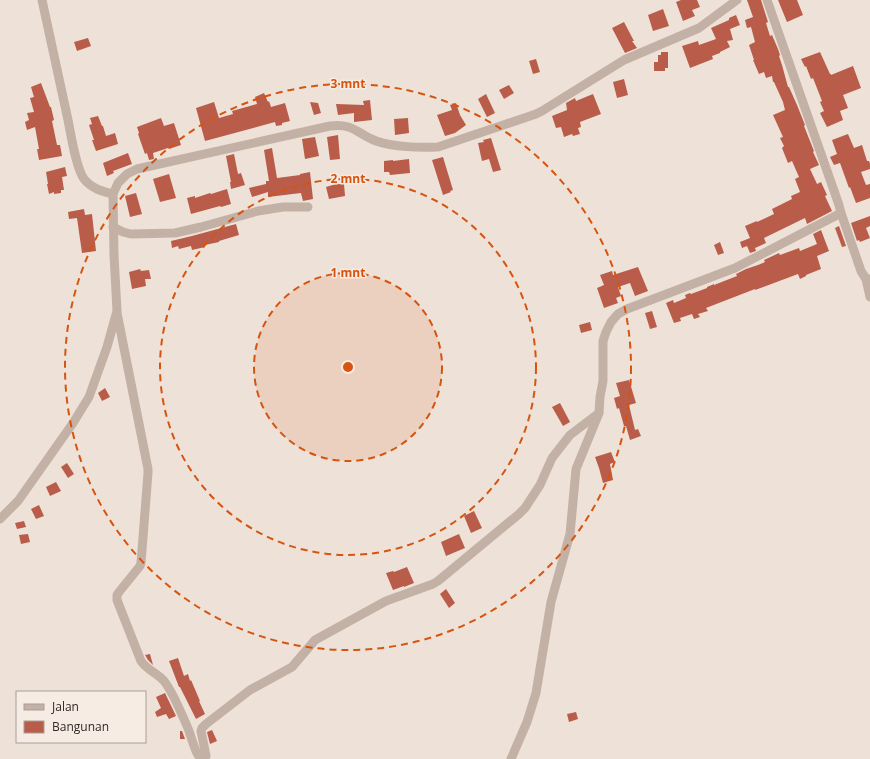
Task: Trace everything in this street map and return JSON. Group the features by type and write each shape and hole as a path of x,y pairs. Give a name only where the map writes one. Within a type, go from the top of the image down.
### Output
{"street":[{"path":"42,0 72,139 83,178 88,184 96,189 114,194"},
{"path":"599,413 570,436 552,458 540,485 520,514 438,581 386,601 316,640 292,667 250,690 202,728 201,731 206,756 200,757 197,754 189,730 169,688 160,677 148,669 141,661 117,600 117,595 140,566 141,562 148,469 117,312 113,226 114,194 118,183 127,174 137,169 330,126 338,125 351,127 376,141 389,144 426,148 447,145 542,111 624,60 699,28 737,0"},
{"path":"767,0 861,271 868,279 870,297"},
{"path":"113,226 123,232 131,234 175,233 258,211 282,207 308,207"},
{"path":"511,759 527,722 536,693 551,602 570,530 576,469 599,413 603,381 603,342 606,332 612,322 618,314 627,308 734,268 841,213"},
{"path":"0,519 18,501 74,423 89,397 107,347 117,312"}],"building":[{"path":"681,0 697,0 700,7 692,10 695,16 683,21 676,2"},
{"path":"747,0 761,0 768,22 766,23 770,36 772,35 778,49 788,87 805,125 804,126 814,151 813,152 819,165 810,169 817,184 821,182 827,195 825,196 832,211 807,224 805,218 764,238 766,243 755,248 756,251 750,253 747,246 742,248 740,242 750,238 745,226 774,214 772,209 792,199 791,196 800,192 795,179 799,177 792,161 788,163 782,148 784,146 780,138 783,137 773,115 785,110 783,102 773,82 772,76 766,78 764,72 759,74 753,60 749,45 755,42 751,27 747,28 745,20 753,17"},
{"path":"778,0 797,0 803,15 787,22"},
{"path":"663,9 669,26 653,31 648,15"},
{"path":"736,15 740,25 730,29 733,40 727,41 730,47 712,56 713,59 690,68 682,46 698,41 699,45 716,39 711,28 729,20 729,18"},
{"path":"624,22 634,41 632,41 637,48 625,53 612,28"},
{"path":"88,38 91,46 77,51 74,42"},
{"path":"661,52 668,52 668,68 665,68 665,71 654,71 654,62 658,62 658,55 661,55"},
{"path":"820,52 831,75 853,66 861,88 843,95 848,108 840,111 843,120 827,127 820,113 824,111 820,102 822,101 813,78 811,79 806,66 805,67 801,59"},
{"path":"536,59 540,72 533,74 529,61"},
{"path":"624,79 628,95 617,98 613,82"},
{"path":"41,83 51,107 57,145 60,145 62,156 39,160 37,149 39,149 35,127 27,130 25,122 29,120 27,113 34,112 30,98 34,97 31,87"},
{"path":"509,85 514,93 504,99 499,90"},
{"path":"264,93 271,107 285,103 290,121 276,126 275,122 205,141 196,108 214,102 219,118 233,114 232,111 257,104 255,97"},
{"path":"486,94 495,113 487,117 478,99"},
{"path":"593,94 601,114 580,122 581,127 578,128 580,134 573,136 572,134 564,137 561,127 556,128 552,116 567,110 566,103 575,98 576,101"},
{"path":"370,100 372,120 354,122 354,113 338,115 336,104 364,105 363,101"},
{"path":"310,102 318,103 321,113 314,115"},
{"path":"456,103 460,115 466,125 455,133 445,136 437,115 452,110 450,105"},
{"path":"98,116 106,136 115,133 118,144 96,151 89,125 92,124 90,118"},
{"path":"161,118 164,126 174,123 181,145 153,153 154,159 149,160 147,153 145,154 137,127"},
{"path":"408,118 409,133 395,135 394,119"},
{"path":"848,134 854,148 862,145 867,161 869,161 870,164 870,169 861,172 866,185 870,184 870,198 856,203 840,163 834,165 830,157 837,154 832,140"},
{"path":"338,135 340,159 330,160 327,137"},
{"path":"315,137 319,156 305,159 302,139"},
{"path":"491,138 501,170 493,172 489,159 482,161 478,143 484,142 483,140"},
{"path":"272,148 277,178 310,172 313,199 303,201 301,193 268,197 268,192 252,197 249,188 266,184 266,181 269,181 264,150"},
{"path":"128,153 132,164 113,171 114,173 107,176 103,163"},
{"path":"234,154 238,174 241,173 245,185 231,189 226,156"},
{"path":"443,157 453,190 443,195 432,160"},
{"path":"409,159 410,173 390,175 389,172 384,172 384,161"},
{"path":"65,167 67,176 62,177 64,190 61,190 61,193 54,194 54,192 49,194 46,172"},
{"path":"169,174 176,198 160,202 153,179"},
{"path":"336,184 344,184 345,196 329,199 326,187"},
{"path":"227,189 231,204 191,214 187,198 195,196 195,198"},
{"path":"136,193 142,214 130,217 125,196"},
{"path":"84,209 85,215 92,214 96,251 82,253 77,218 69,219 68,212"},
{"path":"870,216 870,226 866,228 870,238 860,242 859,240 857,241 851,223"},
{"path":"236,224 239,235 192,250 191,246 179,249 178,246 172,248 171,241"},
{"path":"839,226 846,246 842,247 835,228"},
{"path":"821,230 829,251 817,256 821,269 800,279 798,274 755,289 706,308 708,311 698,314 700,317 694,319 692,314 680,318 681,321 674,323 666,303 673,300 674,303 686,298 685,295 737,276 736,274 765,262 764,260 779,253 780,255 799,248 800,251 817,244 813,234"},
{"path":"720,242 724,253 718,255 714,245"},
{"path":"638,267 648,291 635,296 630,283 618,287 621,296 616,298 618,303 604,308 597,288 604,285 600,275 612,271 613,275"},
{"path":"140,269 141,271 149,270 151,279 145,279 146,286 132,289 129,272"},
{"path":"652,311 657,327 650,329 645,313"},
{"path":"590,322 592,330 581,333 579,325"},
{"path":"629,380 636,403 629,405 635,430 638,429 641,436 630,440 626,426 624,426 619,408 617,409 614,398 620,396 616,383"},
{"path":"105,388 110,397 102,401 98,393"},
{"path":"560,403 570,422 563,426 552,407"},
{"path":"611,452 615,462 610,464 613,480 603,483 595,457"},
{"path":"67,463 74,474 68,478 61,467"},
{"path":"56,482 61,491 50,496 46,487"},
{"path":"39,505 44,516 36,519 31,509"},
{"path":"474,511 482,528 471,533 464,516"},
{"path":"24,521 26,527 17,529 15,523"},
{"path":"28,534 30,542 21,544 19,535"},
{"path":"459,534 465,548 446,556 441,542"},
{"path":"407,567 414,583 393,590 386,573 394,572"},
{"path":"446,589 455,603 449,608 440,594"},
{"path":"150,654 153,665 145,655"},
{"path":"178,658 184,676 188,674 205,714 196,719 179,687 169,661"},
{"path":"165,693 176,716 169,719 166,714 157,717 155,712 161,708 156,697"},
{"path":"576,712 578,719 569,722 567,714"},
{"path":"212,730 217,741 210,744 207,732"},
{"path":"180,731 182,731 185,739 180,739"}]}
